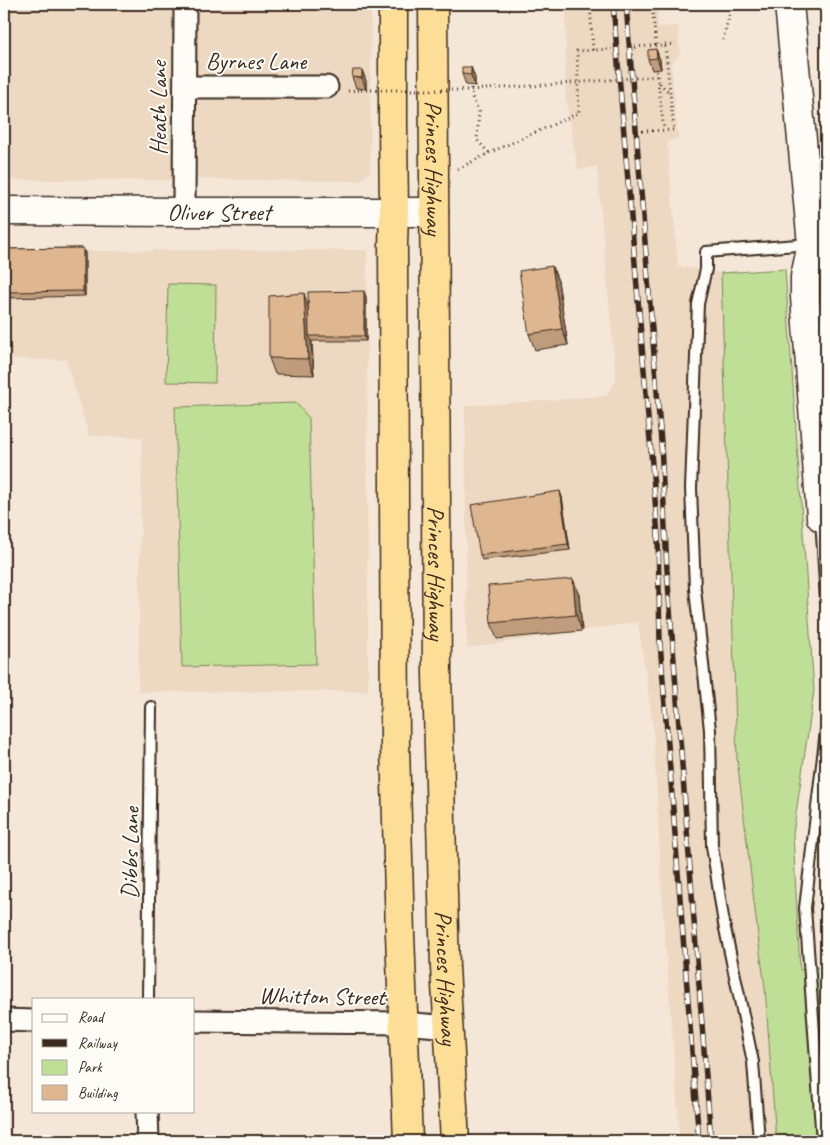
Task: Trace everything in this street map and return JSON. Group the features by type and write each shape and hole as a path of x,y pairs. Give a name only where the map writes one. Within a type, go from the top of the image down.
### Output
{"highway":[{"name":"Princes Highway","path":"393,4 395,745 408,1141"},
{"name":"Princes Highway","path":"432,4 437,675 445,967 455,1141"}],"street":[{"name":"Heath Lane","path":"184,212 185,4"},
{"path":"789,4 812,244 805,277 805,298 821,517"},
{"name":"Byrnes Lane","path":"185,87 337,89"},
{"name":"Oliver Street","path":"4,211 434,212"},
{"path":"4,1020 32,1020"},
{"name":"Whitton Street","path":"195,1021 404,1023 449,1027"},
{"path":"147,1112 148,1141"}],"lane":[{"path":"759,1141 753,1062 724,924 712,846 710,730 695,589 690,488 698,304 706,269 706,252 812,244"},
{"path":"821,517 826,600"},
{"name":"Dibbs Lane","path":"148,998 151,707"},
{"path":"822,1141 805,908 826,731"}],"path":[{"path":"590,4 593,50"},
{"path":"652,4 656,46"},
{"path":"723,40 732,4"},
{"path":"635,47 675,44"},
{"path":"642,131 674,130 664,45"},
{"path":"458,169 489,153 579,113 577,51 612,49"},
{"path":"664,130 656,65 660,84 670,93"},
{"path":"337,89 362,91 471,90 657,76"},
{"path":"471,82 472,95 479,112 477,140 489,153"},
{"path":"362,85 362,91"},
{"path":"337,89 342,91 374,91"}],"shaded area":[{"path":"4,4 176,4 175,180 4,180"},
{"path":"197,4 371,4 370,171 360,181 193,179"},
{"path":"566,4 657,4 658,27 678,26 680,54 671,63 678,139 667,141 678,266 721,273 737,758 764,976 776,1141 680,1141 663,912 653,726 638,622 467,648 465,406 606,396 616,380 597,166 578,170 565,93"},
{"path":"367,250 368,691 138,692 142,437 89,436 66,360 4,359 4,251"}],"green space":[{"path":"785,269 814,691 793,834 800,970 826,966 826,1141 776,1141 765,987 737,758 721,273"},
{"path":"168,284 216,285 215,383 166,382"},
{"path":"296,403 309,418 316,664 182,667 175,407"}],"building":[{"path":"656,49 657,58 648,59 648,50"},
{"path":"462,67 471,67 471,75 462,74"},
{"path":"353,70 362,70 362,78 352,77"},
{"path":"83,248 83,291 4,292 4,249"},
{"path":"552,266 562,329 529,334 519,271"},
{"path":"364,291 364,336 309,336 308,292"},
{"path":"304,293 308,359 269,358 269,296"},
{"path":"560,491 568,544 480,555 471,505"},
{"path":"573,579 576,615 491,623 488,586"}],"railway":[{"path":"613,4 658,535 660,642 699,1141"},
{"path":"626,4 661,442 667,570 711,1141"}]}
